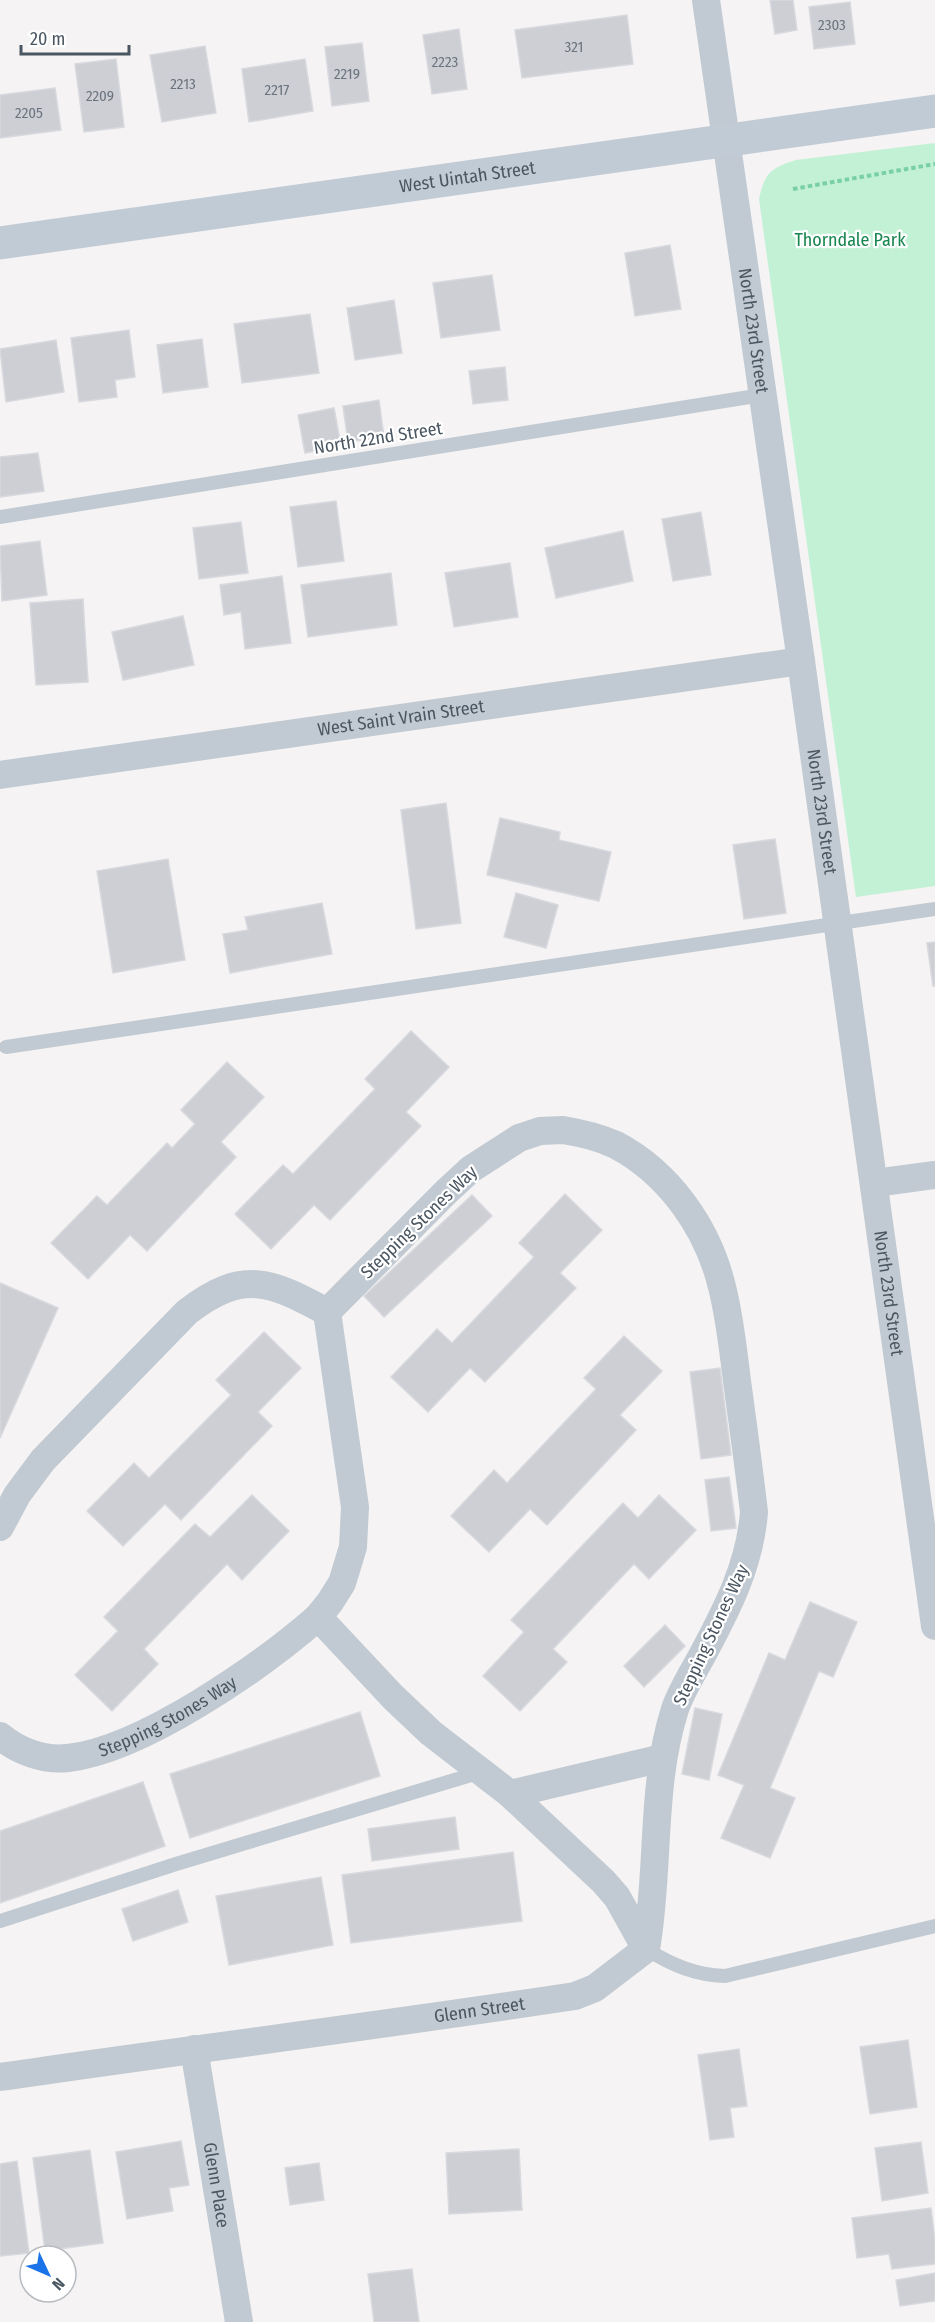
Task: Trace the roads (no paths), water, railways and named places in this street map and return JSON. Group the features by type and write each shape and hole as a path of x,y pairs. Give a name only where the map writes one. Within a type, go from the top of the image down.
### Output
{"main road":[{"name":"West Uintah Street","path":"0,243 935,111"}],"street":[{"name":"North 23rd Street","path":"706,0 724,140 875,1183 935,1626"},
{"name":"West Saint Vrain Street","path":"0,775 801,661"},
{"name":"Stepping Stones Way","path":"0,1736 8,1743 43,1757 67,1758 93,1753 127,1742 219,1690 294,1638 318,1617 342,1583 353,1547 355,1507 327,1312 471,1169 519,1138 540,1131 563,1130 587,1134 616,1145 650,1168 684,1204 712,1255 729,1319 754,1512 753,1534 738,1586 683,1690 675,1710 663,1758 656,1818 653,1910 646,1949"},
{"path":"875,1183 935,1175"},
{"path":"0,1527 17,1495 43,1460 187,1312 201,1301 223,1289 243,1284 265,1284 291,1292 327,1312"},
{"path":"318,1617 424,1726 510,1794 603,1881 616,1897 646,1949"},
{"path":"510,1794 663,1758"},
{"name":"Glenn Street","path":"0,2078 194,2049 387,2025 575,1996 604,1982 646,1949"},
{"name":"Glenn Place","path":"194,2049 239,2322"}],"lane":[{"name":"North 22nd Street","path":"0,517 762,395"},
{"path":"6,1047 935,909"},
{"path":"0,1922 176,1864 481,1772"},
{"path":"646,1949 682,1969 705,1975 725,1976 935,1926"}],"park label":[{"name":"Thorndale Park","path":"850,240"}]}
